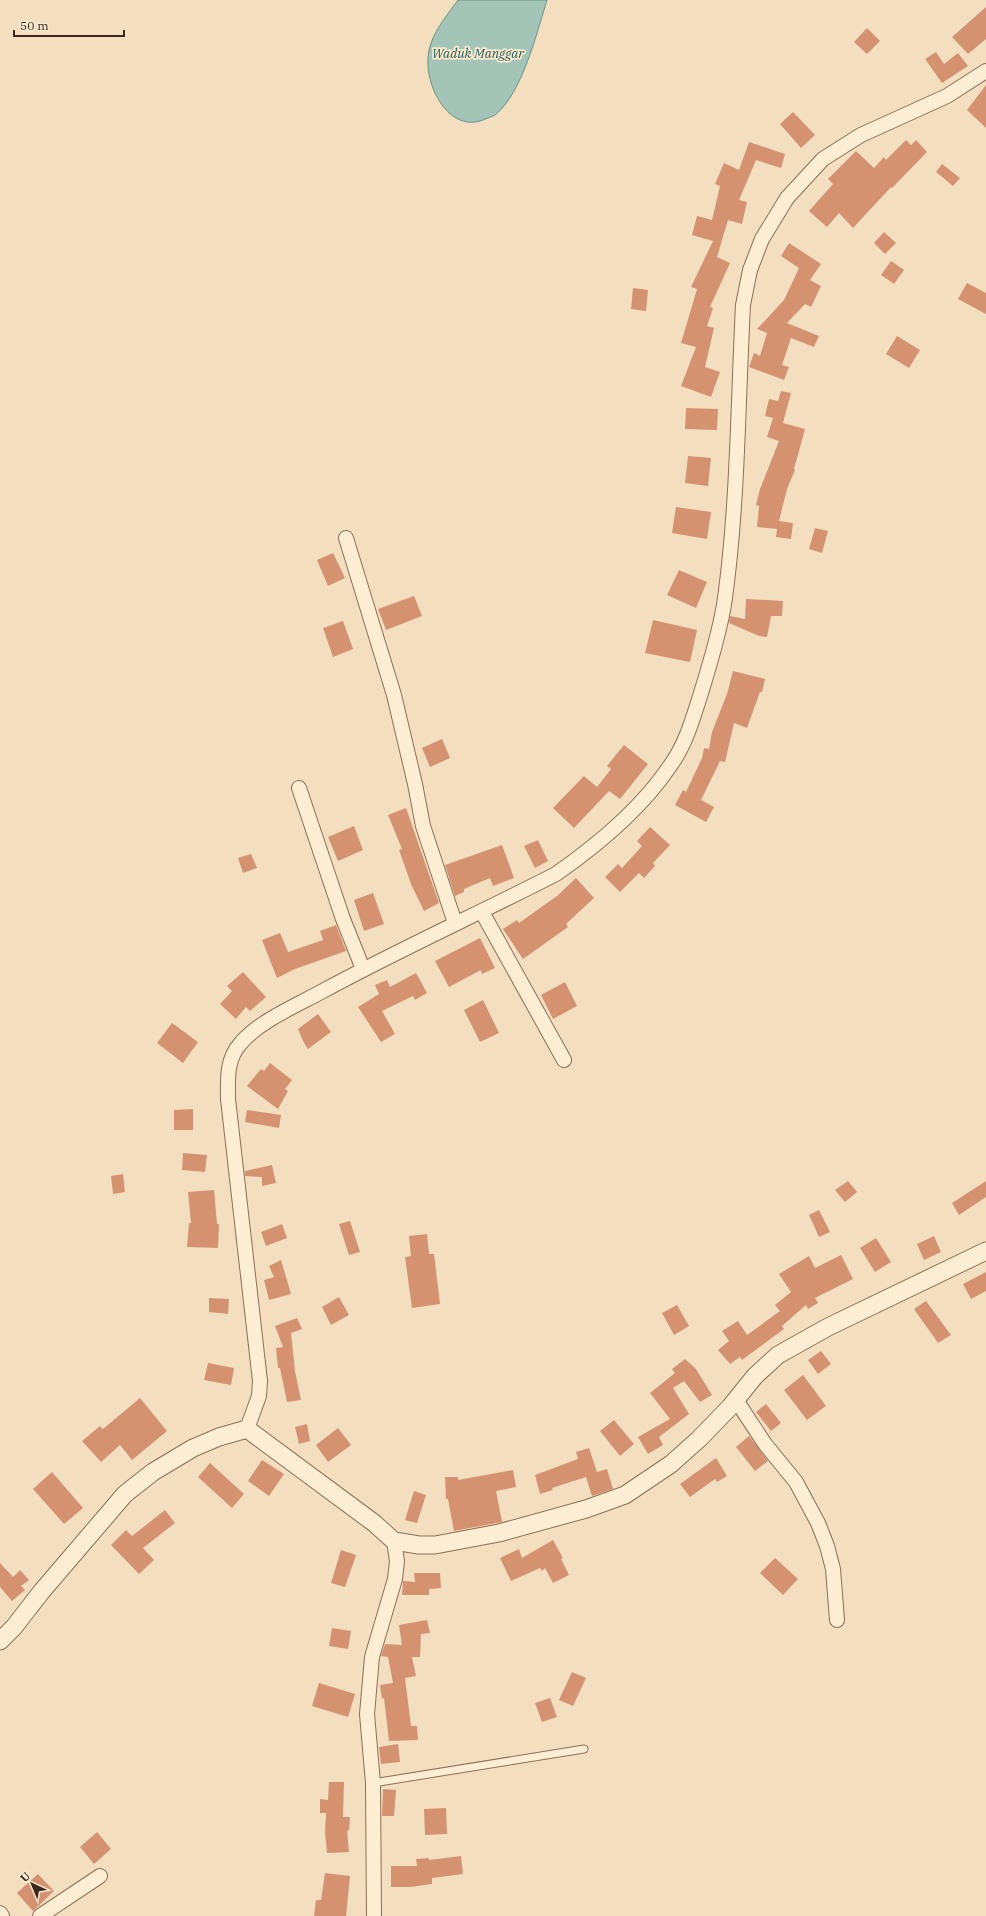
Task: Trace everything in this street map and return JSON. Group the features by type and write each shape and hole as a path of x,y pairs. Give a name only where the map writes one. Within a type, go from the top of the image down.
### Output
{"street":[{"path":"247,1429 259,1396 260,1381 228,1099 229,1064 239,1045 250,1034 288,1010 363,969 455,923 482,912 556,874 610,833 655,786 671,765 688,733 708,672 725,600 733,524 743,304 750,270 762,239 788,198 823,159 861,135 947,96 986,71"},
{"path":"346,538 394,695 415,784 423,826 455,923"},
{"path":"299,788 343,919 363,969"},
{"path":"482,912 564,1060"},
{"path":"247,1429 374,1523 394,1541 418,1545 462,1541 542,1522 610,1501 635,1489 671,1464 699,1439 736,1400 766,1365 790,1347 828,1327 986,1251"},
{"path":"736,1400 765,1444 796,1482 818,1523 827,1546 833,1569 836,1620"},
{"path":"0,1640 14,1627 42,1590 125,1494 153,1472 193,1448 219,1437 247,1429"},
{"path":"374,1916 373,1783 367,1714 372,1657 395,1580 397,1561 394,1541"},
{"path":"40,1916 100,1876"}],"lane":[{"path":"373,1783 584,1749"}],"water":[{"name":"Waduk Manggar","path":"458,0 547,0 527,62 513,93 505,105 495,115 483,120 471,122 460,120 450,114 442,105 431,82 428,70 428,59 431,43 438,28"}],"building":[{"path":"986,7 986,39 968,54 952,37"},
{"path":"867,28 880,41 867,54 854,42"},
{"path":"936,52 944,64 958,53 968,66 942,83 925,59"},
{"path":"986,85 986,128 967,110"},
{"path":"793,112 815,135 801,148 780,124"},
{"path":"906,140 911,145 916,140 927,152 892,188 891,187 853,228 839,213 827,227 809,211 833,184 828,179 856,151 874,168 884,157 886,160"},
{"path":"749,142 785,154 781,168 756,160 739,200 747,202 742,224 728,220 717,257 730,263 710,307 713,308 707,326 714,328 705,367 720,372 711,397 681,386 696,347 681,343 697,289 691,287 713,241 692,235 697,216 712,220 720,186 715,184 724,163 739,170"},
{"path":"942,164 960,178 953,186 936,172"},
{"path":"884,232 896,243 885,254 874,243"},
{"path":"789,243 821,264 810,280 821,286 811,307 805,304 787,323 819,336 814,347 791,338 782,365 789,367 784,380 749,367 754,353 760,356 767,333 757,329 784,300 799,268 781,256"},
{"path":"891,261 904,270 894,284 881,275"},
{"path":"967,283 986,293 986,314 958,299"},
{"path":"633,288 648,290 646,311 631,309"},
{"path":"897,336 920,350 909,368 886,354"},
{"path":"781,391 791,393 783,423 805,429 794,469 795,470 787,489 779,521 793,523 791,539 776,537 777,529 757,527 759,506 756,505 760,489 779,441 767,437 773,418 765,416 769,399 778,401"},
{"path":"686,408 718,409 717,430 685,429"},
{"path":"688,456 711,458 708,486 685,483"},
{"path":"676,507 711,512 707,539 672,533"},
{"path":"815,528 828,531 822,553 809,549"},
{"path":"333,553 345,578 328,586 317,560"},
{"path":"679,570 707,582 696,608 667,595"},
{"path":"414,596 422,616 386,630 378,609"},
{"path":"746,599 783,601 782,616 771,616 767,637 759,636 729,623 730,616 745,619"},
{"path":"653,620 697,630 690,662 645,653"},
{"path":"343,621 353,649 333,657 323,628"},
{"path":"733,671 765,679 762,692 760,692 747,728 734,723 725,762 720,761 701,800 714,807 706,822 675,805 683,790 686,792 702,758 704,748 709,749 712,732 727,694"},
{"path":"442,739 450,758 430,767 422,748"},
{"path":"624,745 648,764 620,799 609,791 574,828 553,808 584,776 597,787 611,769 607,766"},
{"path":"406,808 439,903 424,911 411,884 399,850 402,849 388,815"},
{"path":"354,826 363,850 338,861 328,837"},
{"path":"650,827 670,845 653,863 655,866 644,878 639,873 620,892 605,877 618,864 622,868 642,846 637,841"},
{"path":"538,840 548,861 535,868 524,846"},
{"path":"502,845 514,878 493,886 490,878 464,889 464,892 455,896 445,865"},
{"path":"251,854 257,868 243,873 238,858"},
{"path":"576,878 594,898 566,924 568,927 523,959 503,929 517,920 519,923 557,896"},
{"path":"373,893 384,924 364,931 354,900"},
{"path":"336,925 346,951 295,969 277,978 262,940 280,933 288,952 323,940 320,931"},
{"path":"480,938 495,968 482,974 481,970 449,987 435,961"},
{"path":"243,972 266,997 250,1011 246,1007 236,1019 220,1004 232,991 227,986"},
{"path":"416,973 427,993 415,1000 413,996 382,1011 395,1034 381,1042 358,1007 379,994 375,985 387,980 390,987"},
{"path":"565,982 577,1006 553,1019 541,995"},
{"path":"483,1000 499,1033 480,1042 464,1010"},
{"path":"318,1014 331,1032 308,1049 298,1029"},
{"path":"172,1023 198,1042 183,1063 157,1043"},
{"path":"270,1063 292,1080 285,1089 288,1091 278,1109 247,1086 261,1069 264,1071"},
{"path":"193,1109 193,1130 174,1130 174,1110"},
{"path":"247,1110 281,1115 279,1128 245,1122"},
{"path":"183,1153 207,1155 205,1172 182,1170"},
{"path":"272,1165 276,1183 262,1186 262,1177 245,1176 245,1171"},
{"path":"123,1174 125,1192 113,1194 111,1176"},
{"path":"848,1181 857,1192 845,1202 835,1190"},
{"path":"986,1181 986,1197 959,1215 952,1203"},
{"path":"214,1190 217,1224 219,1224 218,1248 187,1247 189,1223 191,1223 188,1192"},
{"path":"819,1210 830,1232 819,1237 809,1215"},
{"path":"350,1221 360,1252 349,1255 339,1224"},
{"path":"282,1224 287,1238 266,1246 261,1232"},
{"path":"427,1234 429,1254 434,1254 440,1304 412,1308 405,1257 411,1256 409,1236"},
{"path":"934,1236 941,1252 924,1260 917,1244"},
{"path":"876,1238 891,1262 875,1272 860,1248"},
{"path":"841,1255 853,1279 815,1298 818,1303 808,1309 806,1305 782,1326 784,1329 742,1360 740,1357 730,1364 718,1350 729,1341 722,1331 738,1321 747,1335 780,1311 775,1305 791,1292 779,1274 809,1256 815,1268"},
{"path":"281,1260 291,1294 269,1300 264,1280 274,1277 269,1266"},
{"path":"986,1272 986,1291 971,1299 963,1284"},
{"path":"339,1297 349,1315 331,1325 322,1307"},
{"path":"209,1298 229,1299 228,1314 209,1312"},
{"path":"926,1301 951,1335 938,1343 914,1309"},
{"path":"677,1305 689,1326 674,1335 662,1313"},
{"path":"297,1318 302,1329 291,1333 295,1371 301,1400 287,1402 280,1368 278,1368 276,1348 283,1347 275,1326"},
{"path":"821,1351 831,1364 818,1374 808,1360"},
{"path":"685,1359 696,1369 712,1395 700,1402 684,1381 673,1388 689,1414 659,1437 663,1445 648,1454 638,1437 670,1419 650,1393 675,1373 672,1369"},
{"path":"208,1363 234,1368 231,1385 204,1380"},
{"path":"803,1375 826,1406 807,1420 784,1390"},
{"path":"140,1398 167,1431 132,1460 120,1445 101,1462 82,1441 100,1426 103,1429"},
{"path":"766,1404 781,1423 771,1431 756,1412"},
{"path":"614,1420 634,1444 620,1456 600,1431"},
{"path":"307,1424 310,1441 299,1444 295,1427"},
{"path":"338,1428 351,1445 328,1462 316,1445"},
{"path":"749,1436 768,1461 755,1471 736,1447"},
{"path":"589,1448 597,1472 607,1469 613,1489 592,1496 586,1477 552,1488 553,1490 540,1494 535,1475 578,1459 576,1452"},
{"path":"716,1458 727,1476 717,1482 715,1479 690,1497 680,1484"},
{"path":"262,1460 284,1474 269,1496 248,1481"},
{"path":"210,1463 244,1494 232,1508 198,1477"},
{"path":"513,1470 516,1487 496,1491 502,1522 454,1531 448,1499 446,1499 445,1477 458,1477 458,1480"},
{"path":"52,1472 83,1508 64,1524 33,1489"},
{"path":"414,1491 426,1495 417,1523 405,1520"},
{"path":"165,1510 175,1523 143,1548 154,1560 139,1574 111,1545 126,1530 132,1536"},
{"path":"553,1540 563,1558 561,1559 569,1575 553,1583 545,1568 542,1571 540,1568 511,1581 500,1558 519,1549 522,1558"},
{"path":"341,1550 356,1555 345,1587 331,1583"},
{"path":"775,1558 798,1579 783,1595 760,1573"},
{"path":"0,1563 13,1577 20,1570 29,1580 21,1586 25,1590 12,1601 0,1587"},
{"path":"414,1573 440,1573 441,1588 429,1589 429,1595 402,1595 403,1581 415,1582"},
{"path":"427,1620 430,1633 421,1634 420,1657 412,1657 416,1676 405,1678 411,1726 417,1726 418,1740 389,1741 384,1698 382,1699 380,1685 393,1683 388,1657 381,1656 385,1644 402,1645 399,1625"},
{"path":"332,1628 351,1631 348,1649 329,1646"},
{"path":"572,1672 586,1678 573,1706 559,1700"},
{"path":"319,1683 355,1694 348,1717 312,1706"},
{"path":"550,1698 557,1717 542,1722 535,1703"},
{"path":"398,1744 400,1762 381,1764 379,1747"},
{"path":"329,1782 344,1782 343,1817 350,1817 349,1831 347,1830 349,1852 327,1853 325,1833 326,1813 320,1813 320,1799 328,1800"},
{"path":"383,1789 396,1790 394,1816 382,1816"},
{"path":"446,1808 447,1834 425,1835 424,1809"},
{"path":"97,1832 111,1849 94,1864 80,1847"},
{"path":"461,1856 463,1874 432,1878 432,1884 410,1887 391,1887 391,1866 417,1866 416,1859 429,1858 429,1860"},
{"path":"325,1873 350,1876 346,1916 314,1916 316,1900 321,1900"},
{"path":"38,1874 54,1891 33,1911 17,1893"}]}
